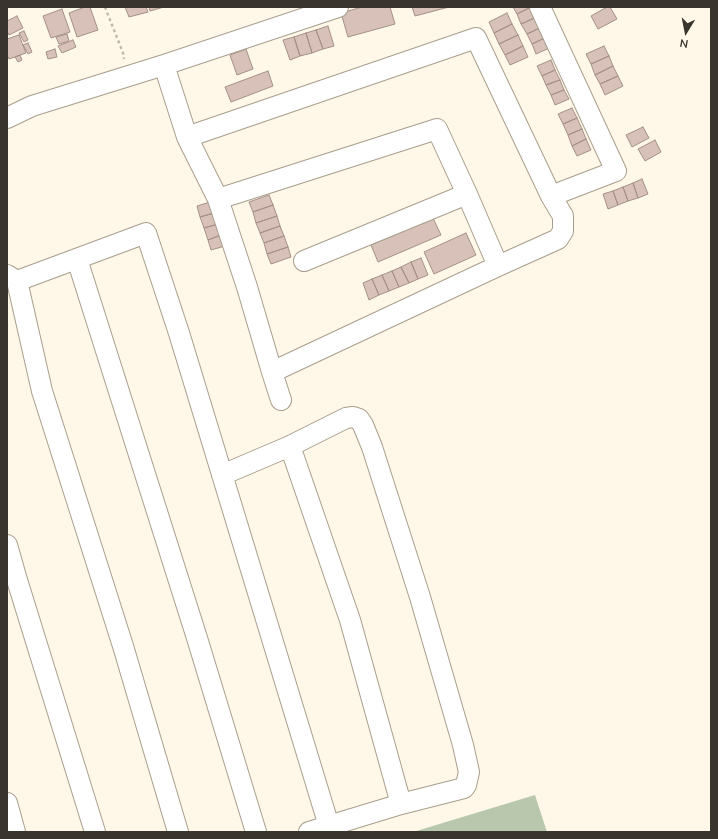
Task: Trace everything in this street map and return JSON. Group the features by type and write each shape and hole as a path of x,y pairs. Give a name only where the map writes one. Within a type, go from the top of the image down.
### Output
{"street":[{"path":"7,118 32,106 127,77 338,7"},
{"path":"540,7 616,171 551,196"},
{"path":"186,137 476,38 551,196 563,216 563,231 558,239 272,372"},
{"path":"164,65 186,137 218,199 247,287 281,400"},
{"path":"218,199 437,129 498,266"},
{"path":"304,261 467,194"},
{"path":"178,832 122,646 42,391 12,278 77,259 146,232 179,333 329,826"},
{"path":"77,259 197,638 256,832"},
{"path":"222,475 290,446 346,418 353,417 359,420 363,425 372,447 420,597 463,745 469,772 464,788 401,804 309,832"},
{"path":"290,446 350,620 401,804"},
{"path":"7,545 16,580 95,832"},
{"path":"7,803 15,832"}],"path":[{"path":"104,7 123,53 127,77"}],"green space":[{"path":"535,795 547,832 413,832"}],"building":[{"path":"85,7 90,7 98,30 77,37 69,13"},
{"path":"125,7 146,7 148,12 129,17"},
{"path":"149,7 164,7 150,11"},
{"path":"362,7 390,7 395,24 348,37 341,13"},
{"path":"412,7 449,7 415,16"},
{"path":"513,7 531,7 517,14"},
{"path":"531,7 539,16 521,24 517,14"},
{"path":"607,7 610,7 617,19 598,29 591,16"},
{"path":"62,9 70,32 51,38 43,16"},
{"path":"507,13 512,24 494,33 489,22"},
{"path":"17,16 23,28 9,35 7,31 7,21"},
{"path":"539,16 544,26 527,34 521,24"},
{"path":"512,24 518,35 499,44 494,33"},
{"path":"328,26 334,46 323,49 316,30"},
{"path":"544,26 549,36 532,44 527,34"},
{"path":"316,30 323,49 312,53 306,33"},
{"path":"24,31 28,40 24,42 19,33"},
{"path":"306,33 312,53 300,56 294,37"},
{"path":"67,34 69,41 59,44 56,37"},
{"path":"19,35 26,53 9,59 7,55 7,39"},
{"path":"518,35 523,46 505,55 499,44"},
{"path":"549,36 554,46 536,54 532,44"},
{"path":"294,37 300,56 290,60 283,40"},
{"path":"73,40 76,47 62,53 58,46"},
{"path":"28,43 32,52 28,54 23,45"},
{"path":"523,46 528,57 510,65 505,55"},
{"path":"604,46 609,56 591,64 586,54"},
{"path":"55,49 57,57 48,59 46,52"},
{"path":"246,49 253,69 237,75 230,55"},
{"path":"20,55 22,60 18,62 15,57"},
{"path":"609,56 613,66 595,75 591,64"},
{"path":"551,60 555,70 542,76 537,66"},
{"path":"613,66 618,76 600,84 595,75"},
{"path":"555,70 560,80 546,85 542,76"},
{"path":"268,71 273,86 231,102 225,87"},
{"path":"618,76 623,86 605,95 600,84"},
{"path":"560,80 564,90 551,95 546,85"},
{"path":"564,90 569,99 555,105 551,95"},
{"path":"572,108 577,118 563,124 558,114"},
{"path":"577,118 582,129 568,135 563,124"},
{"path":"643,127 649,138 632,147 626,135"},
{"path":"582,129 586,139 572,146 568,135"},
{"path":"586,139 591,150 577,156 572,146"},
{"path":"655,140 661,152 645,161 638,149"},
{"path":"642,179 648,194 638,198 633,183"},
{"path":"633,183 638,198 628,201 623,187"},
{"path":"623,187 628,201 618,205 613,191"},
{"path":"613,191 618,205 608,209 603,194"},
{"path":"269,195 273,205 253,212 249,202"},
{"path":"210,202 214,213 200,217 197,206"},
{"path":"273,205 277,216 256,223 253,212"},
{"path":"214,213 218,224 204,228 200,217"},
{"path":"277,216 280,226 260,233 256,223"},
{"path":"433,218 441,235 378,262 371,245"},
{"path":"218,224 221,235 208,240 204,228"},
{"path":"280,226 284,236 264,243 260,233"},
{"path":"466,233 476,255 434,274 424,252"},
{"path":"221,235 225,246 211,250 208,240"},
{"path":"284,236 288,247 267,254 264,243"},
{"path":"288,247 291,257 271,264 267,254"},
{"path":"421,258 428,275 418,279 411,262"},
{"path":"411,262 418,279 409,283 401,267"},
{"path":"401,267 409,283 399,287 392,271"},
{"path":"392,271 399,287 389,291 382,275"},
{"path":"382,275 389,291 379,295 372,279"},
{"path":"372,279 379,295 369,300 363,283"}]}
